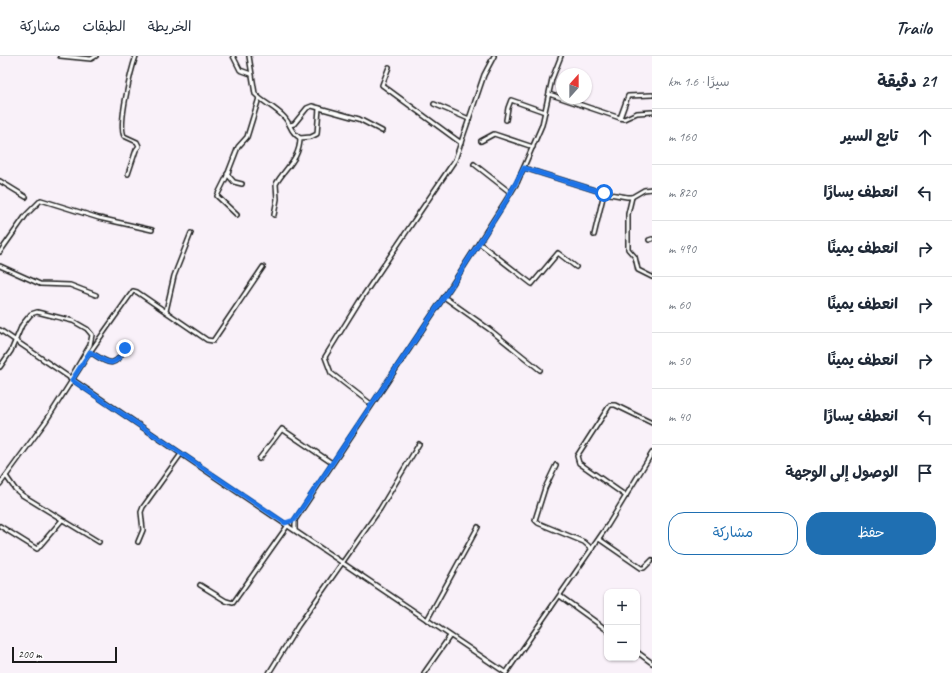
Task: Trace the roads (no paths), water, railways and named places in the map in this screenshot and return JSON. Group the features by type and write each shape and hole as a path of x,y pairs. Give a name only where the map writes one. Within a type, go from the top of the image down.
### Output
{"street":[{"path":"60,56 91,59 96,56"},
{"path":"128,174 138,146 137,142 124,136 122,129 125,95 136,56"},
{"path":"233,56 240,70 251,74"},
{"path":"249,56 253,89 259,98 282,116 290,125 292,132 300,138 311,137 317,134 319,108"},
{"path":"371,404 331,373 325,357 366,290 450,167 461,143 484,75 494,56"},
{"path":"200,585 226,601 233,603 287,524 294,520 480,243 511,193 533,146 545,112 556,65 562,56"},
{"path":"388,67 382,85 461,143"},
{"path":"549,94 624,119 637,113 652,112"},
{"path":"620,118 628,96 652,95"},
{"path":"237,215 217,196 238,146 247,136 259,98"},
{"path":"506,120 511,100 545,112"},
{"path":"434,104 469,119"},
{"path":"290,125 294,124 309,106 359,119 382,131"},
{"path":"481,141 494,134 533,146"},
{"path":"274,215 277,199 276,184 294,160 299,149 300,138"},
{"path":"474,164 511,193"},
{"path":"524,168 604,193 632,197"},
{"path":"227,174 234,182 242,184"},
{"path":"0,181 26,197"},
{"path":"652,189 642,190 632,197 628,214 628,249 635,257 638,270 652,277"},
{"path":"594,235 604,193"},
{"path":"0,252 26,214 41,200 99,218 152,230"},
{"path":"166,311 177,269 191,233"},
{"path":"480,243 532,284 558,253 576,267"},
{"path":"0,266 40,284 70,285 96,295"},
{"path":"71,379 133,291 137,292 166,311 207,340 214,341 263,267"},
{"path":"444,297 489,329 540,370"},
{"path":"0,367 16,340 22,325 31,314 37,312 68,319 87,328 92,335 90,345 46,421 0,484"},
{"path":"0,330 506,673 599,539 652,453"},
{"path":"90,352 112,363 120,359 125,348"},
{"path":"626,496 579,463 578,456 610,405 615,405 652,423"},
{"path":"259,459 282,430 332,463"},
{"path":"269,673 298,626 380,509 419,444"},
{"path":"138,542 143,530 141,512 143,507 181,454"},
{"path":"556,465 545,488 535,520 538,523 584,542 592,549"},
{"path":"6,476 15,489 99,542"},
{"path":"0,526 37,549 62,520"},
{"path":"294,520 295,530"},
{"path":"427,620 478,527"},
{"path":"599,539 641,568 644,568 652,560"},
{"path":"560,596 604,628"},
{"path":"424,673 450,636"},
{"path":"640,654 652,663"}]}
